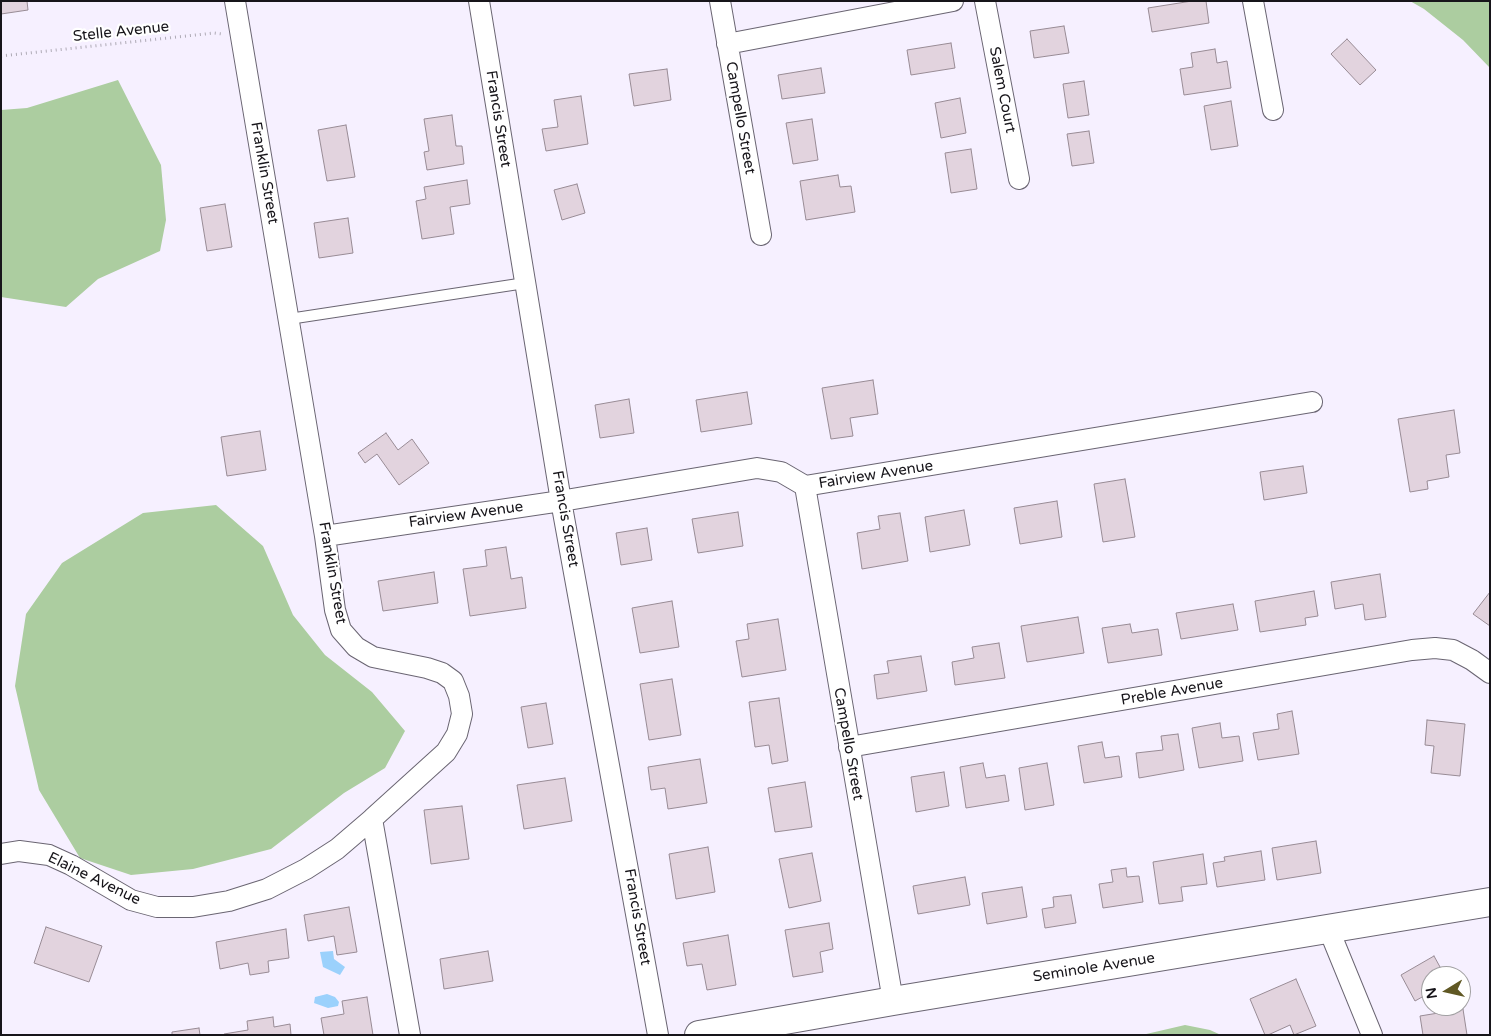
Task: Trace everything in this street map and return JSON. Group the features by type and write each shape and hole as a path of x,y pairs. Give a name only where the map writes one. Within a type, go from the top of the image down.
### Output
{"street":[{"name":"Franklin Street","path":"234,1 325,536 335,610 341,630 356,647 373,657 442,673 453,682 459,696 462,714 457,734 446,752 372,819"},
{"name":"Francis Street","path":"479,1 561,501 658,1035"},
{"name":"Campello Street","path":"720,1 761,235"},
{"path":"727,44 953,1"},
{"name":"Salem Court","path":"985,1 1019,179"},
{"path":"1253,1 1274,110"},
{"name":"Fairview Avenue","path":"325,536 561,501 758,468 781,472 805,486 1312,402"},
{"name":"Campello Street","path":"805,486 893,1001"},
{"name":"Preble Avenue","path":"849,748 1412,650 1435,648 1453,650 1472,660 1490,673"},
{"path":"372,819 410,1035"},
{"name":"Elaine Avenue","path":"1,854 19,851 49,855 71,865 131,900 157,908 193,908 229,901 267,889 306,869 337,849 372,819"},
{"name":"Seminole Avenue","path":"699,1035 728,1033 893,1001 1490,902"},
{"path":"1329,930 1372,1035"}],"lane":[{"path":"288,319 525,283"}],"path":[{"name":"Stelle Avenue","path":"1,56 214,34 226,34 242,42"}],"green space":[{"path":"1410,1 1490,1 1490,68 1463,40 1424,9"},
{"path":"118,80 161,165 166,220 160,251 98,279 66,307 1,297 1,110 27,108"},
{"path":"216,505 263,546 293,615 325,655 372,692 405,731 385,768 344,793 271,849 193,869 131,875 80,858 39,790 15,686 26,614 62,563 143,513"},
{"path":"1185,1025 1210,1030 1221,1035 1142,1035"}],"water":[{"path":"333,951 334,959 345,967 340,975 323,967 320,952"},
{"path":"327,994 335,997 339,1002 338,1006 328,1008 314,1003 315,997"}],"building":[{"path":"1,1 27,1 28,10 1,14"},
{"path":"1192,1 1206,1 1209,23 1152,32 1148,8"},
{"path":"1064,26 1069,53 1034,58 1030,31"},
{"path":"1347,39 1376,70 1360,85 1331,54"},
{"path":"951,43 955,68 911,75 907,50"},
{"path":"1215,49 1217,63 1227,61 1231,88 1184,95 1180,69 1193,67 1191,53"},
{"path":"821,68 825,93 782,99 778,75"},
{"path":"667,69 671,100 634,106 629,74"},
{"path":"1084,81 1089,115 1068,118 1063,84"},
{"path":"581,96 588,144 546,151 542,129 558,127 554,100"},
{"path":"960,98 966,133 941,138 935,103"},
{"path":"1231,101 1238,146 1211,150 1204,106"},
{"path":"452,115 456,146 462,146 464,164 427,170 424,152 429,151 424,119"},
{"path":"812,119 818,160 793,164 786,123"},
{"path":"346,125 355,177 327,181 318,130"},
{"path":"1089,131 1094,163 1072,166 1067,134"},
{"path":"971,149 977,189 951,193 945,153"},
{"path":"838,175 840,187 851,186 855,212 806,220 800,181"},
{"path":"467,180 470,204 450,207 454,234 422,239 416,201 426,199 424,187"},
{"path":"577,184 585,213 562,220 554,190"},
{"path":"225,204 232,247 207,251 200,208"},
{"path":"348,218 353,253 319,258 314,223"},
{"path":"873,380 878,414 850,418 853,436 831,439 822,388"},
{"path":"747,392 752,424 701,432 696,400"},
{"path":"629,399 634,433 600,438 595,405"},
{"path":"1454,410 1460,453 1446,455 1449,477 1427,481 1428,489 1410,492 1398,419"},
{"path":"260,431 266,470 227,476 221,437"},
{"path":"386,433 398,450 412,439 429,463 399,485 377,454 365,463 358,453"},
{"path":"1303,466 1307,493 1264,500 1260,472"},
{"path":"1125,479 1135,537 1103,542 1094,484"},
{"path":"1057,501 1062,537 1020,544 1014,508"},
{"path":"964,510 970,545 930,552 925,517"},
{"path":"738,512 743,546 698,553 692,519"},
{"path":"900,513 908,561 862,569 857,533 880,529 878,516"},
{"path":"647,528 652,560 621,565 616,533"},
{"path":"506,547 511,579 522,577 526,608 470,616 463,569 487,566 485,550"},
{"path":"434,572 438,603 383,611 378,581"},
{"path":"1380,574 1386,617 1365,620 1363,604 1335,609 1331,582"},
{"path":"1314,591 1318,616 1305,618 1306,625 1260,632 1255,601"},
{"path":"1490,592 1490,626 1473,614"},
{"path":"672,601 679,647 640,653 632,608"},
{"path":"1233,604 1238,630 1181,639 1176,613"},
{"path":"1078,617 1084,653 1027,662 1021,626"},
{"path":"778,619 786,670 742,677 736,641 749,639 747,624"},
{"path":"1130,624 1132,633 1158,629 1162,655 1108,663 1102,628"},
{"path":"999,643 1005,678 955,685 952,662 974,658 972,647"},
{"path":"921,656 927,691 877,699 874,675 889,673 887,661"},
{"path":"672,679 681,735 649,740 640,684"},
{"path":"779,698 788,761 772,764 769,745 755,747 749,702"},
{"path":"546,703 553,744 528,748 521,707"},
{"path":"1292,711 1299,754 1258,760 1253,733 1279,729 1277,714"},
{"path":"1427,720 1465,724 1460,776 1431,773 1434,746 1425,745"},
{"path":"1220,723 1222,738 1239,736 1243,761 1199,768 1192,728"},
{"path":"1178,734 1184,770 1139,778 1136,753 1163,750 1161,736"},
{"path":"1102,742 1105,758 1119,756 1122,777 1084,783 1078,746"},
{"path":"700,759 707,803 668,809 665,788 651,790 648,767"},
{"path":"983,763 986,778 1005,775 1009,801 966,808 960,767"},
{"path":"1047,763 1054,805 1025,810 1019,768"},
{"path":"944,772 949,806 916,812 911,777"},
{"path":"565,778 572,821 524,829 517,785"},
{"path":"805,782 812,827 775,832 768,788"},
{"path":"462,806 469,859 431,864 424,810"},
{"path":"1316,841 1321,873 1277,880 1272,848"},
{"path":"708,847 715,892 676,899 669,854"},
{"path":"1261,851 1265,880 1217,887 1213,863 1225,861 1224,857"},
{"path":"812,853 821,901 789,908 779,859"},
{"path":"1203,854 1207,884 1181,887 1183,901 1159,904 1153,862"},
{"path":"1126,868 1127,877 1139,876 1143,902 1103,908 1099,884 1113,882 1111,870"},
{"path":"965,877 970,905 918,914 913,886"},
{"path":"1022,887 1027,917 987,924 982,893"},
{"path":"1071,895 1076,923 1045,928 1042,909 1054,907 1053,897"},
{"path":"349,907 357,952 337,955 334,936 308,941 304,915"},
{"path":"829,923 833,949 820,952 823,972 793,977 785,930"},
{"path":"46,927 102,946 89,982 34,963"},
{"path":"286,929 289,958 268,961 269,972 250,975 248,963 220,969 216,942"},
{"path":"728,935 736,985 707,990 702,964 687,966 683,943"},
{"path":"488,951 493,981 444,989 440,959"},
{"path":"1434,956 1440,966 1421,966 1421,998 1415,1001 1401,975"},
{"path":"1296,979 1316,1026 1294,1035 1290,1025 1265,1035 1250,999"},
{"path":"367,997 373,1035 324,1035 321,1018 344,1014 342,1001"},
{"path":"1420,1016 1464,1016 1467,1035 1423,1035"},
{"path":"273,1017 274,1027 290,1024 291,1035 224,1035 248,1030 247,1021"},
{"path":"199,1028 200,1035 172,1035 172,1032"}]}
